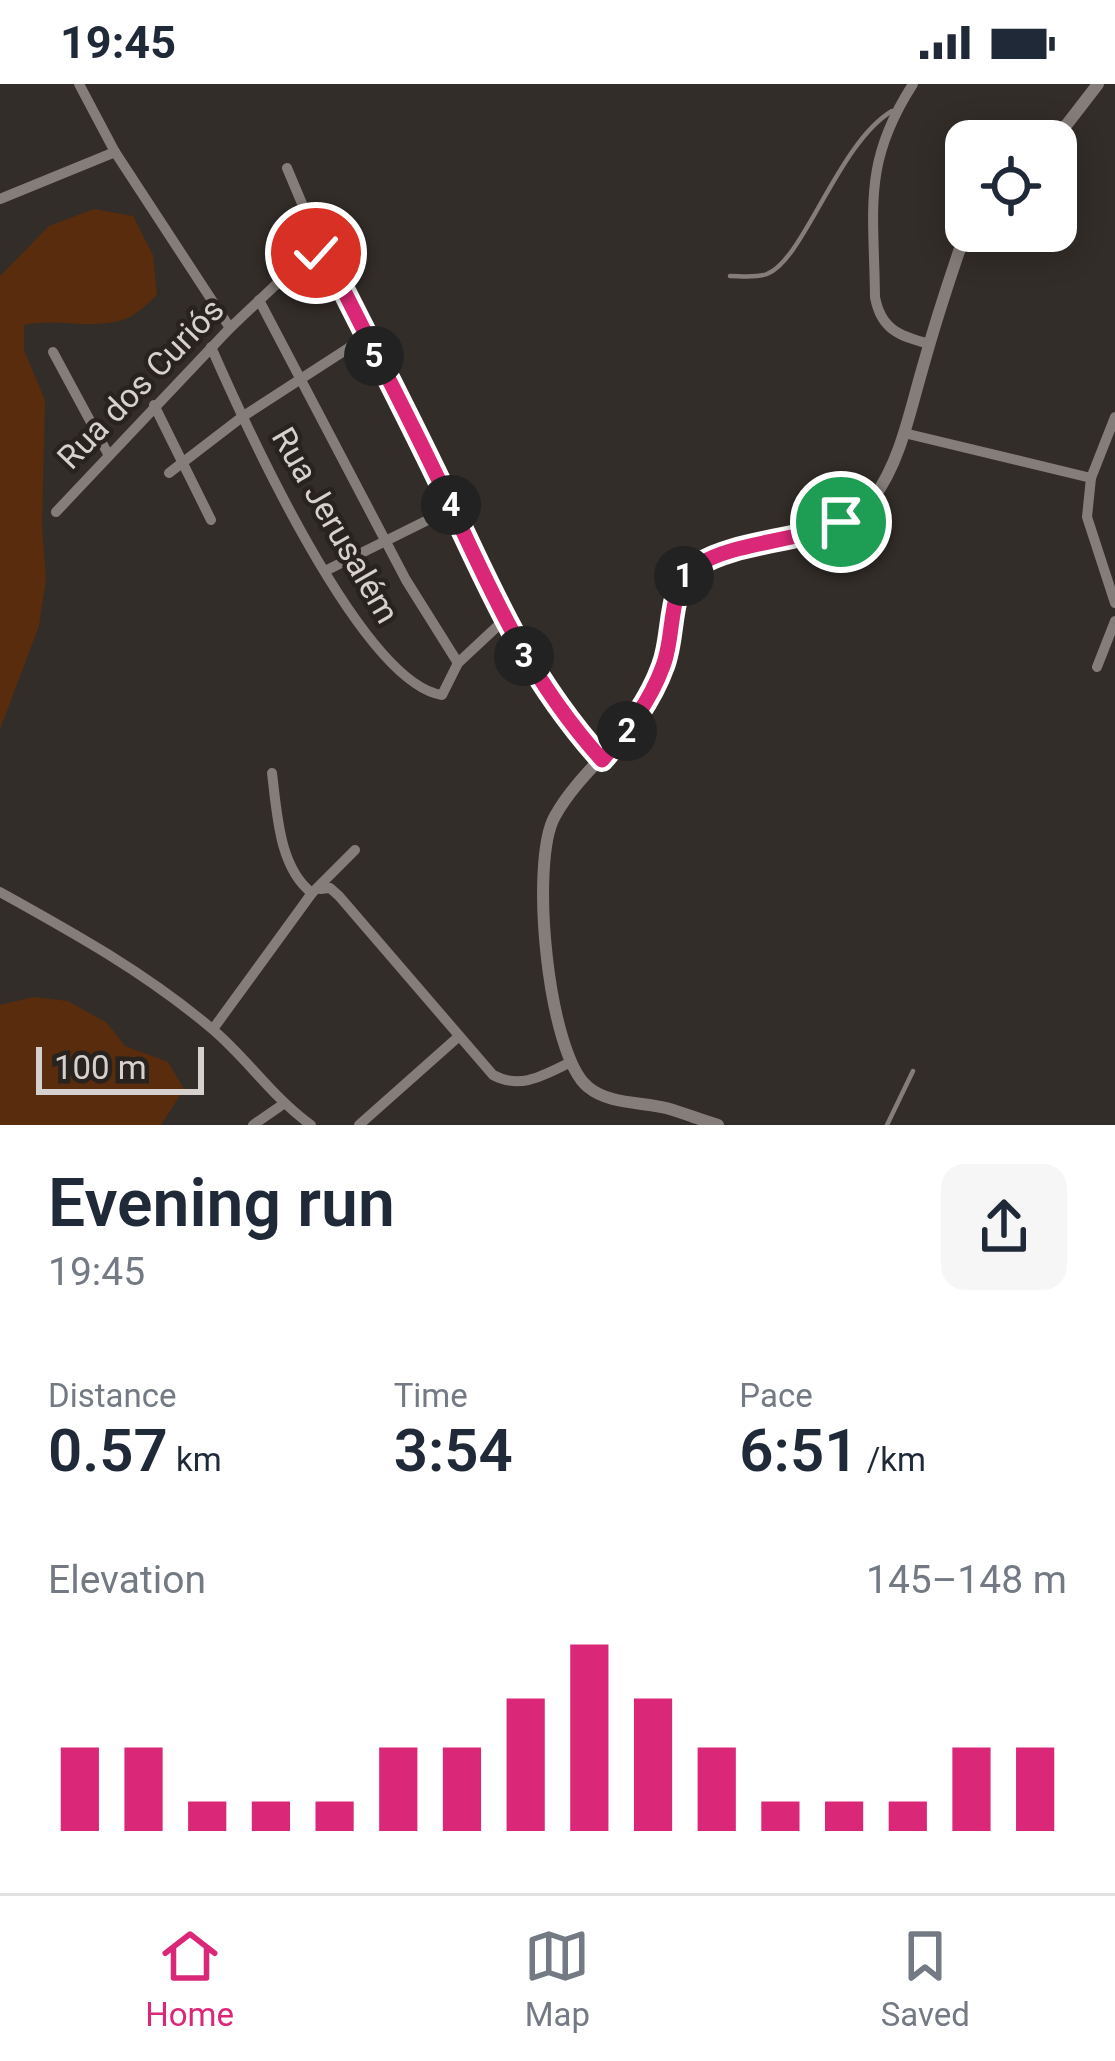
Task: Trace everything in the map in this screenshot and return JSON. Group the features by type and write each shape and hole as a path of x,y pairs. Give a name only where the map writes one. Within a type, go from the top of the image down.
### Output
{"street":[{"path":"79,84 115,152 230,328"},
{"path":"913,84 897,109 874,169 875,297 880,316 892,332 929,344"},
{"path":"1070,120 1098,84"},
{"path":"0,199 115,152"},
{"path":"286,168 503,621 547,692 602,760"},
{"name":"Rua dos Curiós","path":"56,512 230,328 322,251"},
{"path":"718,1125 598,1094 584,1084 571,1062 545,941 542,878 553,819 637,718 663,668 671,643 676,593 685,574 712,557 794,540 851,517 878,491 904,434 959,252"},
{"path":"259,300 431,624 458,663 503,621"},
{"path":"170,472 364,338"},
{"name":"Rua Jerusalém","path":"211,347 242,418 357,625 385,656 436,695 448,689 458,663"},
{"path":"52,352 108,454"},
{"path":"154,405 212,520"},
{"path":"1115,417 1091,478 1087,517 1115,602"},
{"path":"904,434 1091,478"},
{"path":"325,571 452,508"},
{"path":"1097,667 1115,621"},
{"path":"272,773 290,868 299,883 316,891 330,888 339,896 458,1038 501,1080 527,1082 571,1062"},
{"path":"213,1029 316,891 355,850"},
{"path":"0,892 117,957 213,1029 283,1105 310,1125"},
{"path":"359,1125 458,1038"},
{"path":"253,1125 283,1105"},
{"path":"283,1105 293,1125"}],"lane":[{"path":"730,276 767,274 784,261 852,151 871,128 897,109"},
{"path":"887,1125 913,1071"}],"shaded area":[{"path":"94,209 133,216 153,255 157,295 134,315 112,322 24,325 24,350 45,400 42,526 46,579 39,626 0,729 0,276 49,226"},
{"path":"33,997 68,1001 107,1023 125,1046 168,1062 184,1089 161,1125 0,1125 0,1005"}],"route":[{"path":"316,253 326,255 503,621 547,692 602,760 637,718 663,668 671,643 676,593 685,574 712,557 794,540 841,522"}]}
